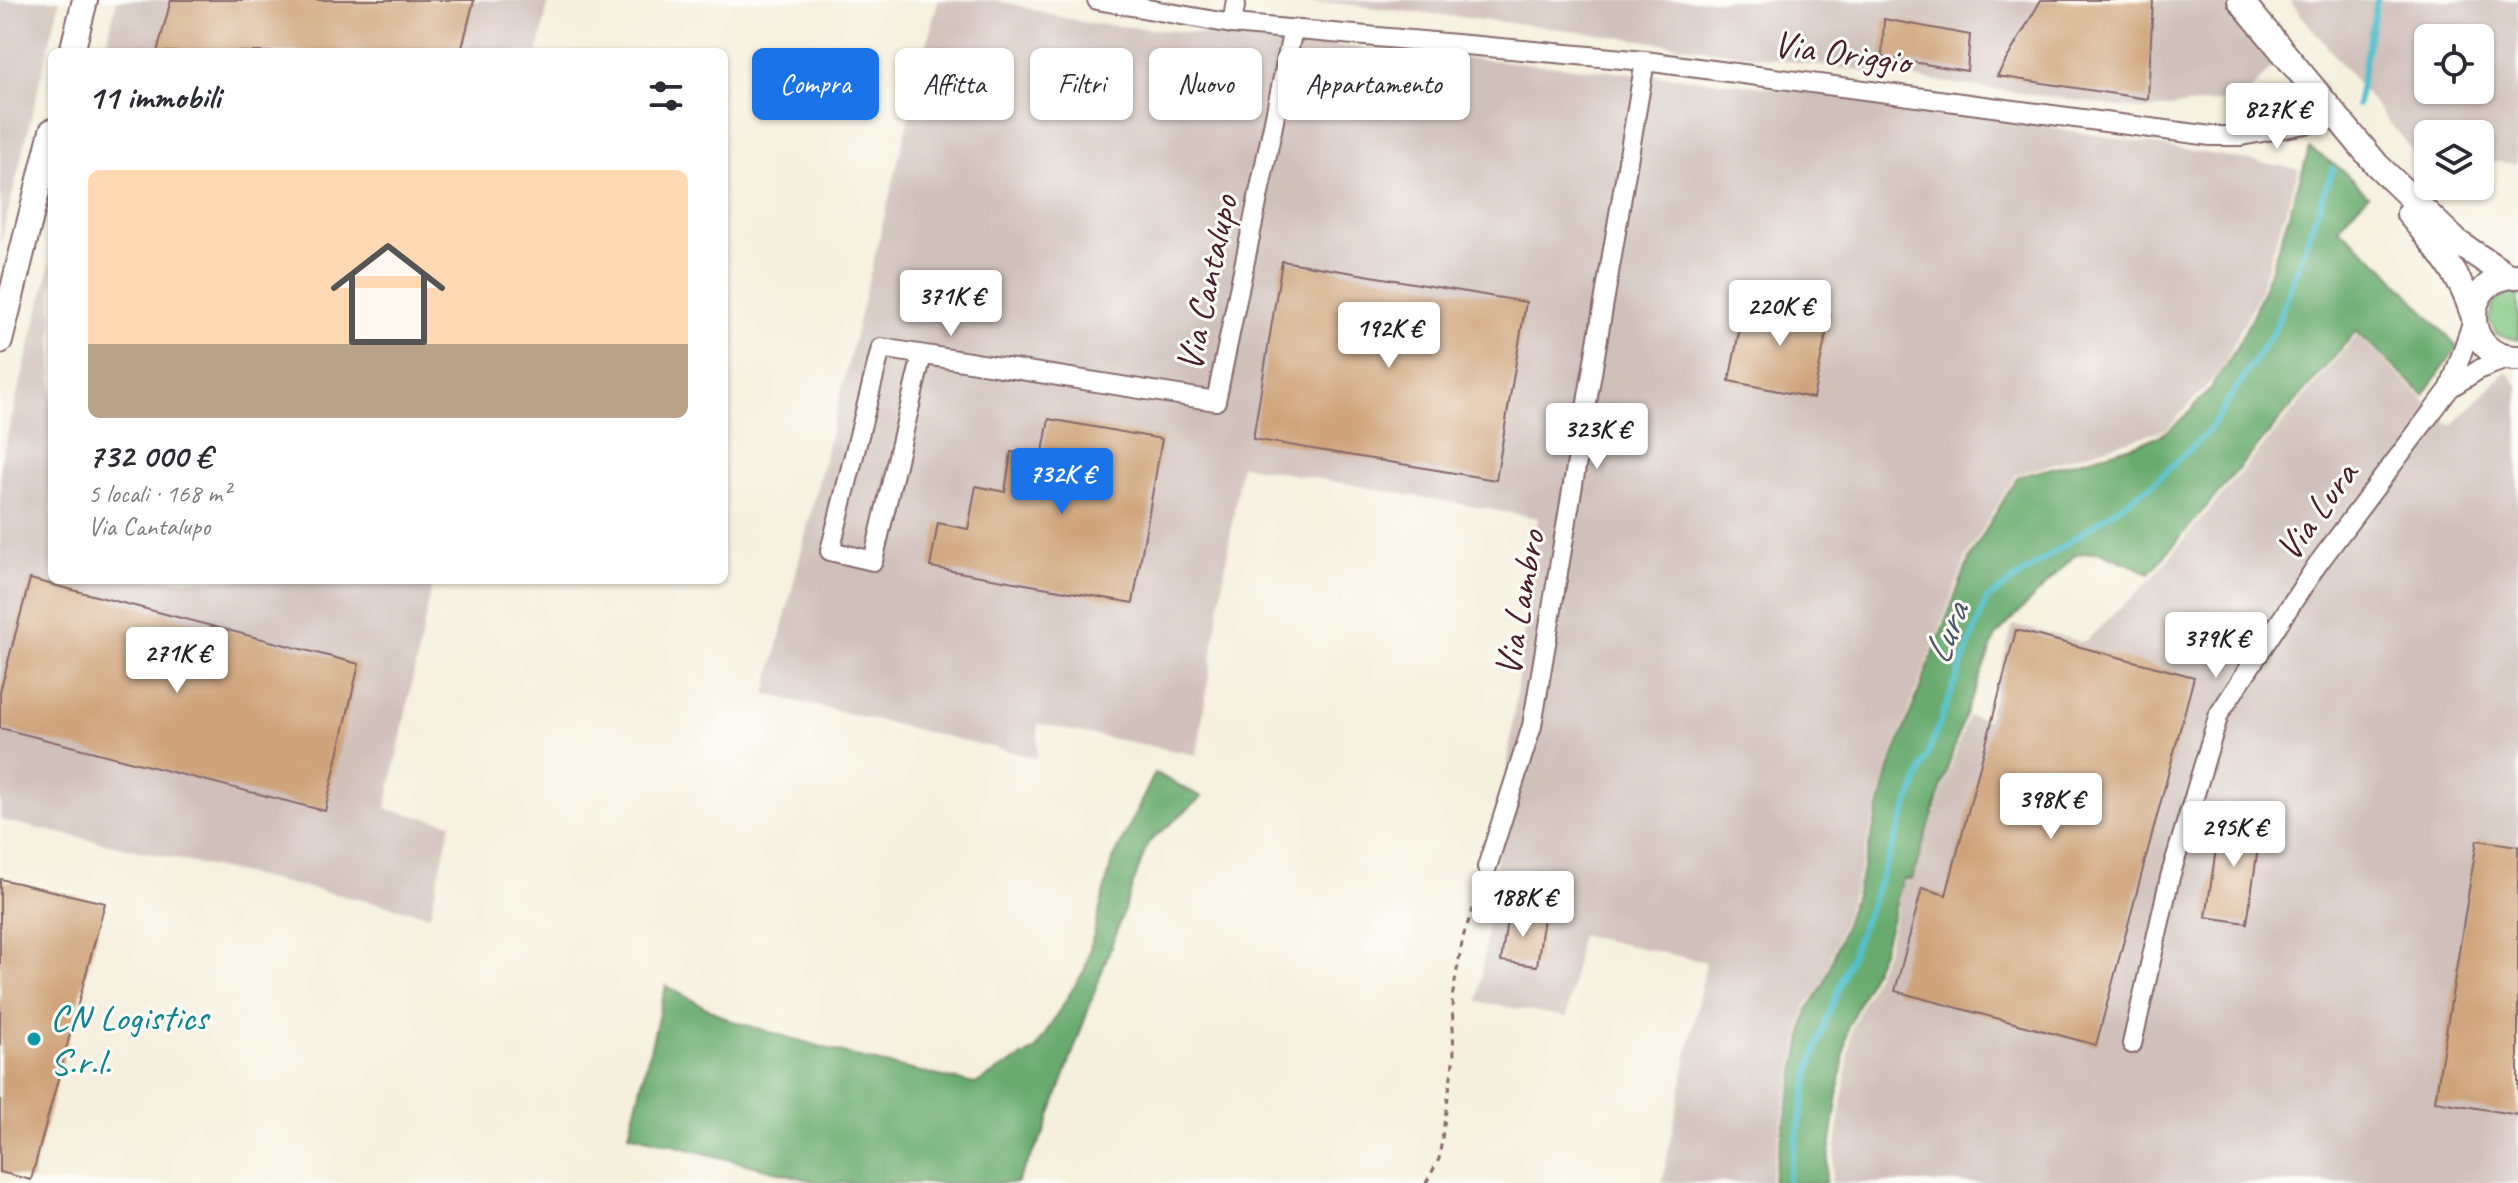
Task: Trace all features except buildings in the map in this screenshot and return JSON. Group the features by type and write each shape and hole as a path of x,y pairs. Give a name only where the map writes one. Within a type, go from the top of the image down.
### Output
{"main road":[{"path":"73,48 85,0"},
{"path":"2240,0 2377,165 2457,242 2513,276"},
{"path":"0,341 48,147"},
{"path":"2377,165 2394,197 2448,260 2465,289 2472,318 2489,350 2513,358"},
{"path":"2472,318 2475,302 2488,285 2513,276"}],"street":[{"name":"Via Origgio","path":"1097,0 1232,24 1645,61 2211,136 2241,136 2338,118"},
{"path":"1232,24 1236,0"},
{"name":"Via Cantalupo","path":"922,355 873,561 830,551 881,348 1216,401 1293,29"},
{"name":"Via Lambro","path":"1487,867 1532,726 1645,61"},
{"name":"Via Lura","path":"2132,1044 2170,877 2219,714 2317,565 2450,388 2472,318"},
{"name":"Via Lura","path":"2450,388 2480,369 2513,358"}],"path":[{"path":"1426,1183 1439,1159 1454,1056 1452,998 1463,937 1487,867"}],"shaded area":[{"path":"0,0 60,0 48,48 0,245"},
{"path":"117,0 549,0 539,48 105,48"},
{"path":"938,0 995,0 1087,23 1359,48 1278,48 1278,120 1470,120 1470,58 1907,103 2299,169 2259,292 2221,370 2167,429 2015,475 1967,556 1888,766 1858,877 1822,984 1806,1006 1769,1183 1662,1183 1706,962 1580,935 1567,1017 1478,1002 1538,518 1241,465 1197,755 1038,724 1037,758 766,694 908,120 1014,120 1014,48 926,48"},
{"path":"1207,0 2224,0 2276,63 2243,99 2143,110 1539,26 1332,3"},
{"path":"2289,0 2518,0 2517,164 2494,162 2494,120 2414,120 2414,153"},
{"path":"48,274 48,584 432,584 386,809 451,823 430,915 0,820 0,464"},
{"path":"2357,335 2452,426 2506,371 2518,385 2518,1183 1831,1183 1852,1027 1887,949 1904,880 1912,881 1968,716 1987,720 2013,625 2084,642 2151,579"}],"green space":[{"path":"2310,148 2342,170 2368,195 2338,227 2383,266 2457,347 2424,395 2356,331 2150,573 2100,552 2076,554 1996,636 1964,717 1912,879 1903,879 1883,949 1848,1027 1825,1183 1772,1183 1808,1009 1824,984 1861,877 1889,769 1970,557 2017,477 2120,450 2158,436 2198,403 2222,372 2259,300"},
{"path":"2507,294 2518,294 2518,340 2496,334 2489,319 2494,303"},
{"path":"1155,773 1202,797 1148,843 1044,1133 1016,1183 821,1183 629,1134 666,986 729,1020 867,1060 975,1084 1036,1049 1085,969 1111,864"}],"waterway":[{"name":"Lura","path":"2357,105 2377,0"},
{"name":"Lura","path":"1787,1183 1811,1067 1825,1024 1987,599 2151,485 2209,431 2275,329 2333,168"}],"place":[{"name":"CN Logistics S.r.l.","path":"34,1039"}]}
